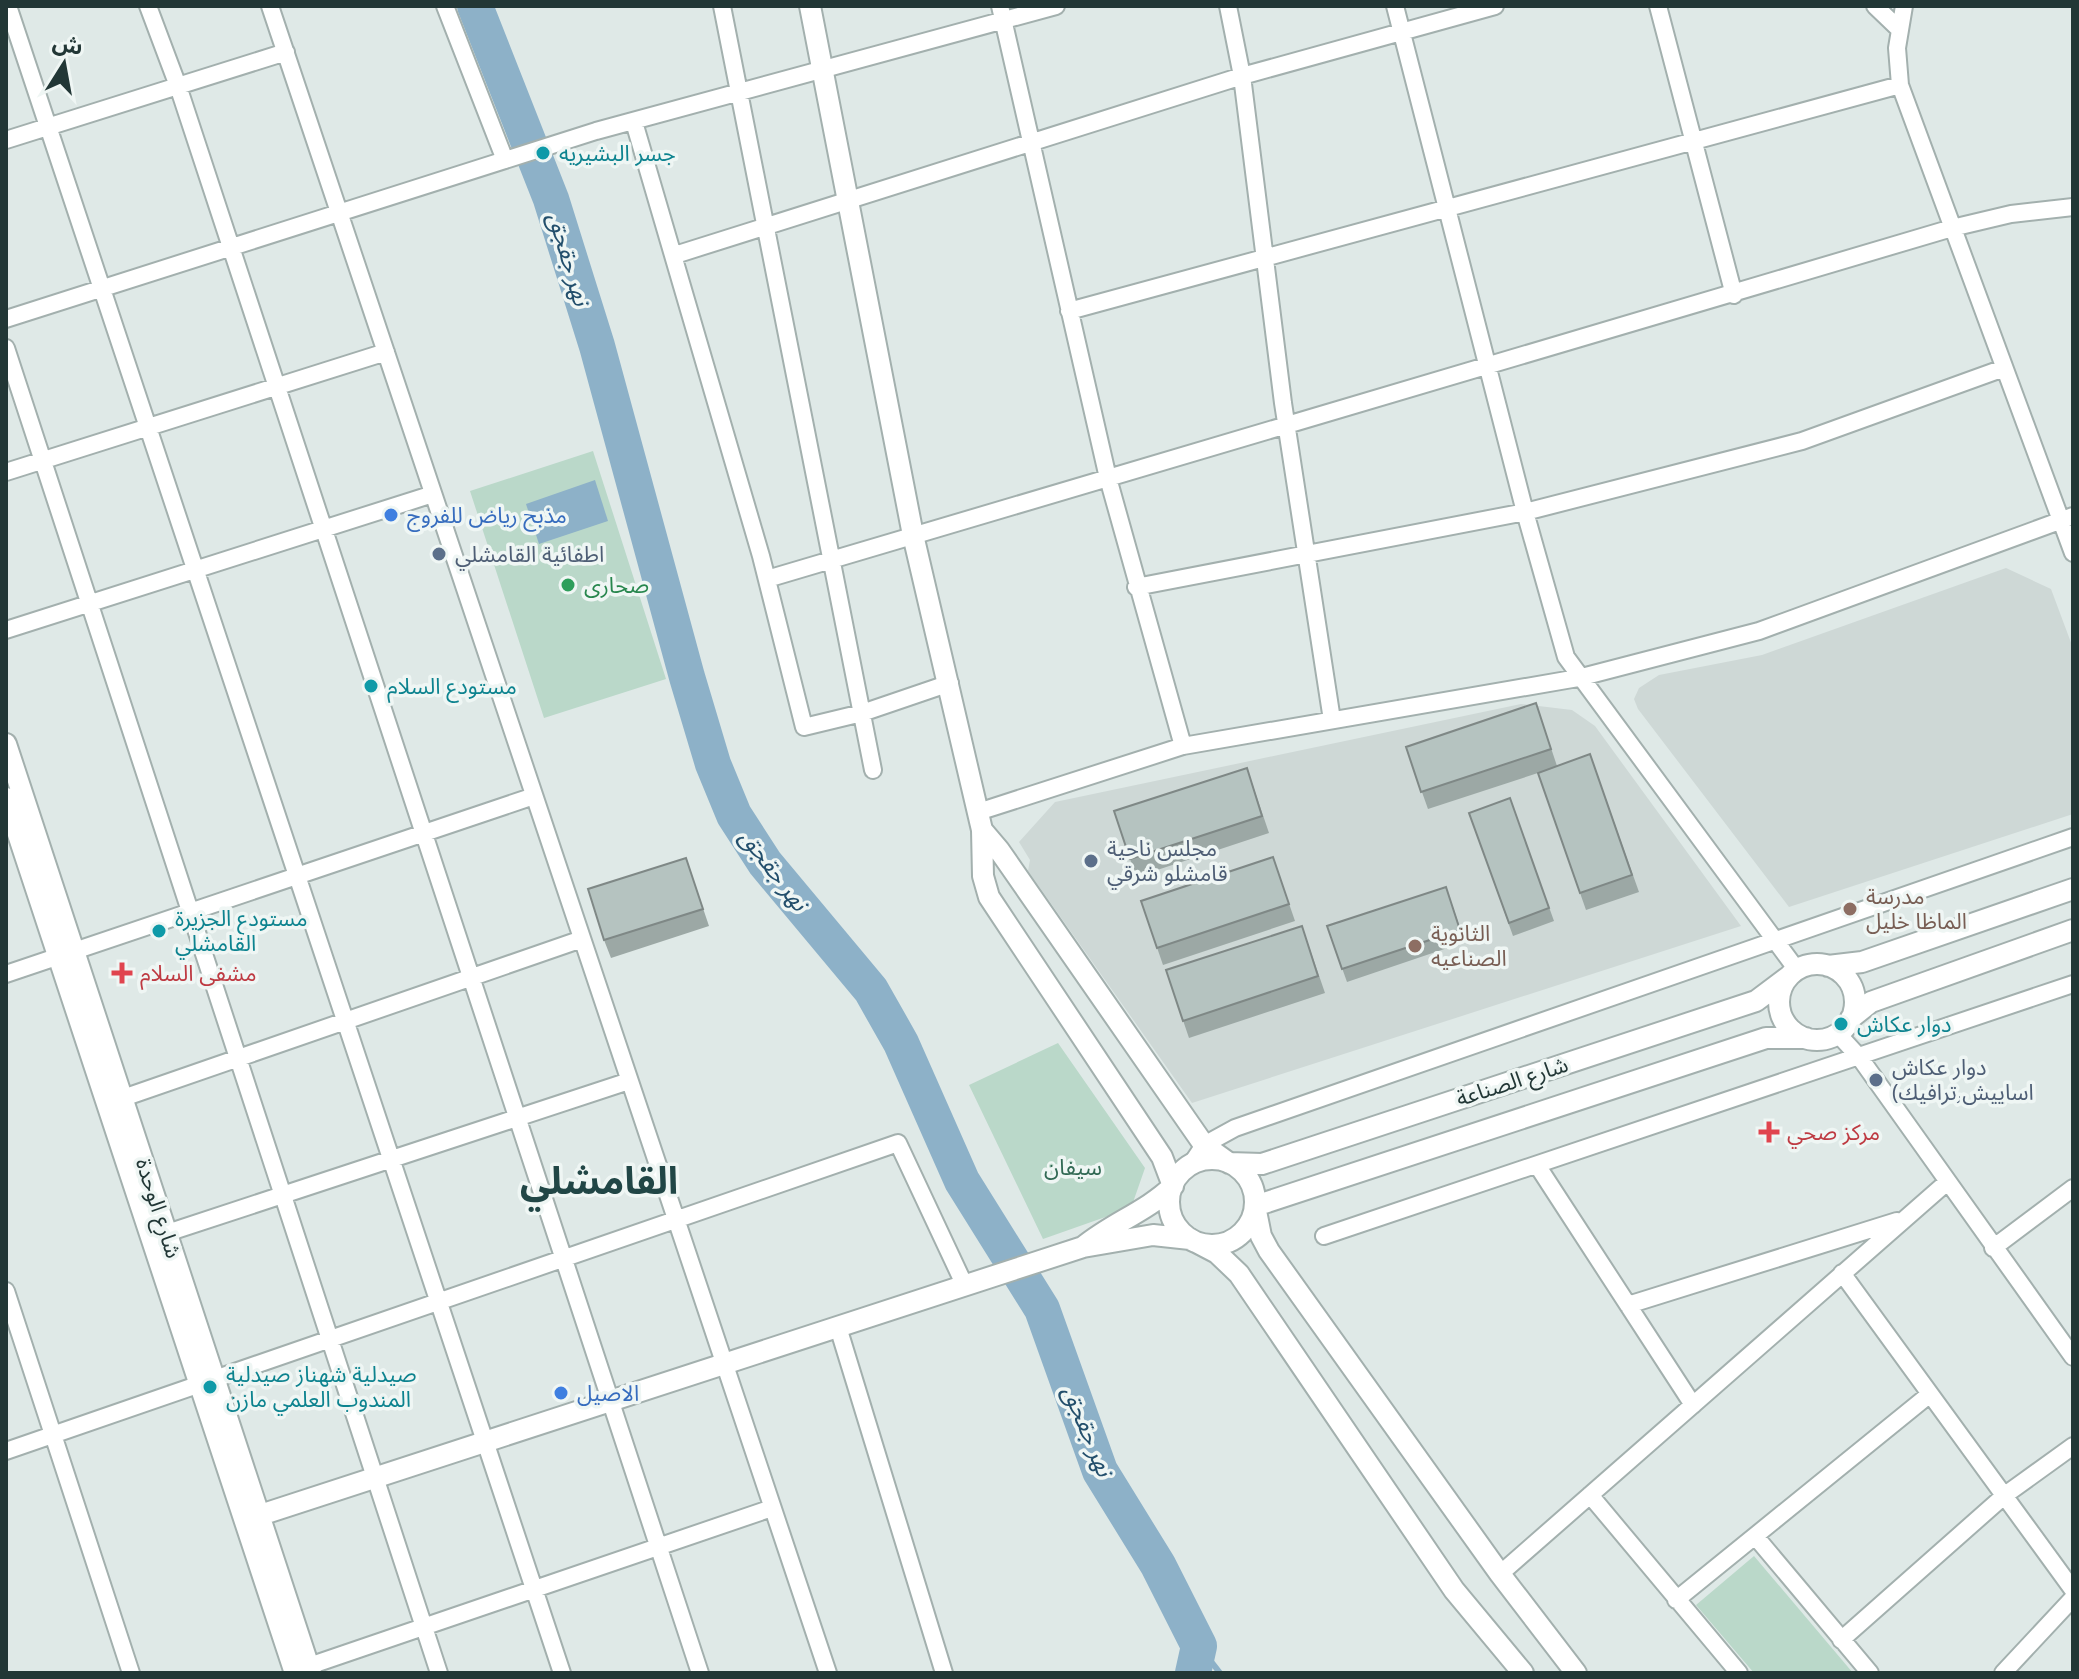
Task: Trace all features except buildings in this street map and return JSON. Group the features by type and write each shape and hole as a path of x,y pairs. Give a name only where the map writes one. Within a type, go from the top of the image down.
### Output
{"street":[{"path":"8,6 562,1673"},
{"path":"148,6 178,86 700,1673"},
{"path":"270,6 828,1673"},
{"path":"445,6 505,160"},
{"path":"722,6 768,226 873,770"},
{"path":"810,6 913,535 980,821 983,876 989,897 1162,1157 1173,1186 1169,1199 1172,1219 1193,1240 1217,1253 1239,1274 1454,1590 1523,1673"},
{"path":"6,319 596,131 822,68 1001,13 1056,6"},
{"path":"1228,6 1242,76 1287,426 1332,720"},
{"path":"1395,6 1490,365 1525,512 1566,657 1578,678 1776,940 1792,973"},
{"path":"675,255 1242,76 1401,35 1495,6"},
{"path":"1658,6 1734,295"},
{"path":"1875,6 1899,29"},
{"path":"1904,6 1899,29 1900,85 2004,368 2068,518 2073,553"},
{"path":"1001,13 1108,478 1136,587 1183,746"},
{"path":"6,140 286,52"},
{"path":"1069,311 1900,85"},
{"path":"634,122 767,579 804,727 862,713 950,683"},
{"path":"767,579 833,563 913,535 1734,295 1952,228 2037,209 2073,207"},
{"path":"6,348 439,1673"},
{"path":"6,472 386,352"},
{"path":"1136,587 1525,512 1802,441 2004,368"},
{"path":"6,630 325,531 433,494"},
{"path":"980,821 1183,746 1578,678 1759,631 2068,518"},
{"name":"شارع الوحدة","path":"6,744 66,954 305,1671"},
{"path":"6,974 534,796"},
{"name":"شارع الوحدة","path":"6,798 123,1098 167,1233 207,1381"},
{"path":"980,821 1204,1145 1249,1180 1258,1226 1269,1251 1500,1574 1576,1673"},
{"path":"1083,1247 1111,1225 1156,1202 1190,1166 1204,1145 1235,1128 2073,837"},
{"path":"1806,1038 1788,1026 1782,1017 1779,996 1792,973 1807,965 1862,962 2073,889"},
{"path":"1255,1206 1766,1038 1827,1038 1871,1002 2073,930"},
{"path":"123,1098 582,939"},
{"path":"1828,966 1837,970 1851,986 1854,1007 1844,1026"},
{"name":"شارع الصناعة","path":"1229,1163 1262,1164 1756,1001 1792,973"},
{"path":"1324,1236 2073,984"},
{"path":"1844,1026 1860,1058 1946,1183 2073,1357"},
{"path":"167,1233 629,1081"},
{"path":"6,1451 898,1143 972,1283"},
{"path":"1190,1166 1209,1160 1229,1163"},
{"path":"1537,1165 1693,1405"},
{"path":"1500,1574 1946,1183"},
{"path":"1993,1248 2073,1188"},
{"path":"252,1518 1083,1247 1153,1235 1216,1245 1235,1239 1249,1225 1255,1206"},
{"path":"1628,1305 1906,1218"},
{"path":"1842,1273 2073,1590"},
{"path":"6,1291 131,1673"},
{"path":"838,1327 944,1673"},
{"path":"1676,1600 1930,1394"},
{"path":"1841,1640 2005,1495 2073,1446"},
{"path":"1590,1495 1739,1673"},
{"path":"305,1671 772,1508"},
{"path":"1755,1536 1870,1673"},
{"path":"2003,1673 2073,1598"}],"shaded area":[{"path":"2006,568 2051,589 2073,648 2073,814 1789,907 1638,709 1634,699 1639,688 1659,675 1762,655"},
{"path":"1521,704 1572,710 1595,726 1741,926 1192,1103 1028,871 1030,860 1019,842 1055,802"}],"green space":[{"name":"صحارى","path":"593,451 666,679 544,718 470,491"},
{"name":"سيفان","path":"1058,1043 1145,1168 1131,1208 1043,1239 969,1085"},
{"path":"1754,1556 1853,1673 1754,1673 1696,1605"}],"water":[{"path":"595,480 608,521 539,544 526,504"}],"waterway":[{"name":"نهر جقجق","path":"475,6 551,199 597,346 687,677 713,764 734,815 765,863 871,990 901,1043 962,1181 1042,1309 1100,1471 1158,1565 1199,1646 1193,1673"},
{"path":"1199,1646 1220,1673"}],"place":[{"name":"جسر البشيريه","path":"543,153"},
{"name":"مذبح رياض للفروج","path":"391,515"},
{"name":"اطفائية القامشلي","path":"439,554"},
{"name":"صحارى","path":"568,585"},
{"name":"مستودع السلام","path":"371,686"},
{"name":"مجلس ناحية قامشلو شرقي","path":"1091,861"},
{"name":"مدرسة الماظا خليل","path":"1850,909"},
{"name":"مستودع الجزيرة القامشلي","path":"159,931"},
{"name":"الثانوية الصناعيه","path":"1415,946"},
{"name":"مشفى السلام","path":"122,973"},
{"name":"دوار عكاش","path":"1841,1024"},
{"name":"دوار عكاش (اساييش٫ترافيك","path":"1876,1080"},
{"name":"مركز صحي","path":"1769,1132"},
{"name":"صيدلية شهناز صيدلية المندوب العلمي مازن","path":"210,1387"},
{"name":"الاصيل","path":"561,1393"}],"district":[{"name":"القامشلي","path":"599,1181"}]}
